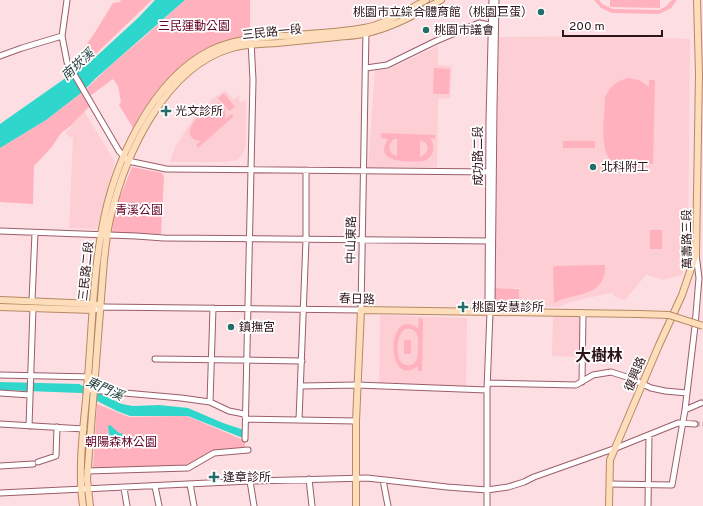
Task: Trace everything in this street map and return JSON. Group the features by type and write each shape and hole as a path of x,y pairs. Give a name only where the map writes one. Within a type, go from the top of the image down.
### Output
{"main road":[{"name":"三民路一段","path":"366,31 426,0"},
{"name":"萬壽路三段","path":"696,254 701,74 698,63 697,0"},
{"name":"三民路一段","path":"126,159 132,139 161,91 174,76 196,58 236,41 251,42 366,31 392,25 438,1"},
{"path":"701,74 703,64"},
{"name":"三民路二段","path":"92,391 93,307 104,235 126,159"},
{"name":"三民路二段","path":"92,377 104,260 104,235"},
{"name":"復興路","path":"609,506 610,460 682,295 696,254"},
{"name":"春日路","path":"0,300 32,305"},
{"name":"春日路","path":"0,307 32,305 100,307"},
{"name":"春日路","path":"361,310 670,315 703,326"},
{"name":"中山東路","path":"356,506 356,421 361,310"},
{"path":"90,506 81,476 87,399 92,391"},
{"path":"84,506 84,489 93,401 92,391"}],"street":[{"path":"67,0 62,36 67,62 126,159 166,169 491,172"},
{"name":"成功路二段","path":"487,506 487,390 490,312 488,302 494,25 494,8 492,0"},
{"name":"成功路二段","path":"494,8 496,0"},
{"path":"366,68 387,65 479,22 494,25"},
{"name":"中山東路","path":"361,310 366,31"},
{"path":"0,56 62,36"},
{"path":"245,439 253,80 251,42"},
{"path":"299,420 306,240 306,170"},
{"path":"0,231 164,238 490,241"},
{"path":"29,426 35,233"},
{"name":"萬壽路三段","path":"685,410 699,278 696,254"},
{"name":"春日路","path":"100,307 361,310"},
{"path":"210,402 213,308"},
{"path":"582,382 583,314"},
{"name":"春日路","path":"614,314 672,316 695,324"},
{"path":"155,359 302,361"},
{"path":"488,383 576,385 593,375 611,372 630,378 651,388 687,393"},
{"path":"0,375 92,377"},
{"path":"301,386 358,385 487,390"},
{"path":"92,391 181,398 210,402 229,411 244,414 246,419"},
{"path":"0,394 30,392"},
{"path":"610,484 672,485 685,410 701,403"},
{"path":"246,419 356,421"},
{"path":"0,493 250,481 355,478 487,490 508,487 524,482 678,423 695,424"},
{"path":"0,424 84,429"},
{"path":"0,466 36,463 56,456 57,428"},
{"path":"648,506 649,435"},
{"path":"87,471 188,468 214,453 248,450"},
{"path":"309,479 312,506"},
{"path":"383,480 388,506"},
{"path":"250,481 254,506"},
{"path":"190,484 194,506"},
{"path":"155,486 159,506"},
{"path":"124,488 127,506"}],"shaded area":[{"name":"北科附工","path":"595,36 690,39 688,247 685,265 682,275 663,280 646,275 625,300 617,298 611,293 574,301 559,307 519,306 519,288 495,288 499,37"},
{"path":"438,46 438,65 452,66 450,98 438,99 437,167 368,167 375,71 389,69"},
{"path":"225,90 233,99 240,95 239,101 246,102 246,145 243,154 237,160 225,162 171,162 170,161 175,147 194,118 210,101"},
{"path":"84,111 115,162 97,229 69,228 73,137 70,137 65,133 71,128 70,125"},
{"path":"380,315 467,318 466,386 457,387 379,384"},
{"path":"553,315 582,316 581,357 552,356"}],"green space":[{"path":"121,0 152,0 78,71 72,64 94,34 113,3 120,2"},
{"name":"三民運動公園","path":"185,0 250,0 250,35 211,47 180,67 154,94 133,128 119,105 121,102 118,86 113,79 90,96 86,89 112,64"},
{"path":"594,0 599,0 602,4 613,9 659,10 665,7 672,0 677,0 671,8 659,14 612,13 601,8"},
{"path":"610,0 660,0 660,8 610,7"},
{"path":"434,68 450,69 449,94 433,94"},
{"path":"629,78 639,80 649,87 649,80 655,80 653,164 647,164 646,161 637,167 627,169 612,162 608,155 605,146 603,126 605,98 607,94 611,87 617,82"},
{"path":"81,93 90,106 62,132 51,148 34,166 33,204 0,202 0,148 46,120"},
{"path":"224,93 235,107 229,111 218,98"},
{"path":"216,103 224,106 225,119 231,114 234,116 198,148 196,145 201,141 193,139 190,134 191,128 194,122 205,110"},
{"path":"381,133 435,135 435,139 430,138 433,145 432,154 424,161 402,161 389,157 385,153 384,147 388,139 381,138","holes":["394,139 397,139 397,156 390,151 390,144","420,140 426,143 428,148 426,153 420,157"]},
{"path":"563,141 595,141 595,148 563,148"},
{"name":"青溪公園","path":"132,167 162,173 164,176 161,234 112,233 114,212"},
{"path":"650,230 662,230 662,249 650,249"},
{"path":"605,265 604,276 595,289 554,303 554,266"},
{"path":"495,288 519,289 519,306 495,306"},
{"path":"419,318 423,319 422,371 418,371 418,366 407,371 400,367 395,359 395,337 400,328 407,324 418,328","holes":["405,329 415,331 418,343 417,358 411,365 403,364 400,361 398,352 398,341 400,336"]},
{"path":"404,340 411,340 411,354 404,354"},
{"name":"朝陽森林公園","path":"97,404 129,417 187,416 241,439 245,438 245,447 214,451 189,465 94,469"}],"water":[{"path":"155,0 185,0 81,93 46,120 0,148 0,124 67,77 87,65 139,17"},
{"path":"0,382 79,384 122,404 133,406 159,405 188,408 244,430 243,438 188,416 130,416 81,393 0,390"},
{"path":"110,425 119,433 123,434 121,439 113,443 112,442 112,445 109,446 107,444 109,437 108,426"}],"tunnel":[{"path":"695,424 703,424"}],"place":[{"name":"桃園市立綜合體育館（桃園巨蛋）","path":"541,12"},
{"name":"桃園市議會","path":"426,30"},
{"name":"光文診所","path":"166,111"},
{"name":"北科附工","path":"593,167"},
{"name":"桃園安慧診所","path":"463,307"},
{"name":"鎮撫宮","path":"231,327"},
{"name":"逢章診所","path":"214,477"}],"district":[{"name":"大樹林","path":"599,355"}],"water label":[{"name":"南崁溪","path":"77,64"},
{"name":"東門溪","path":"105,388"}]}
